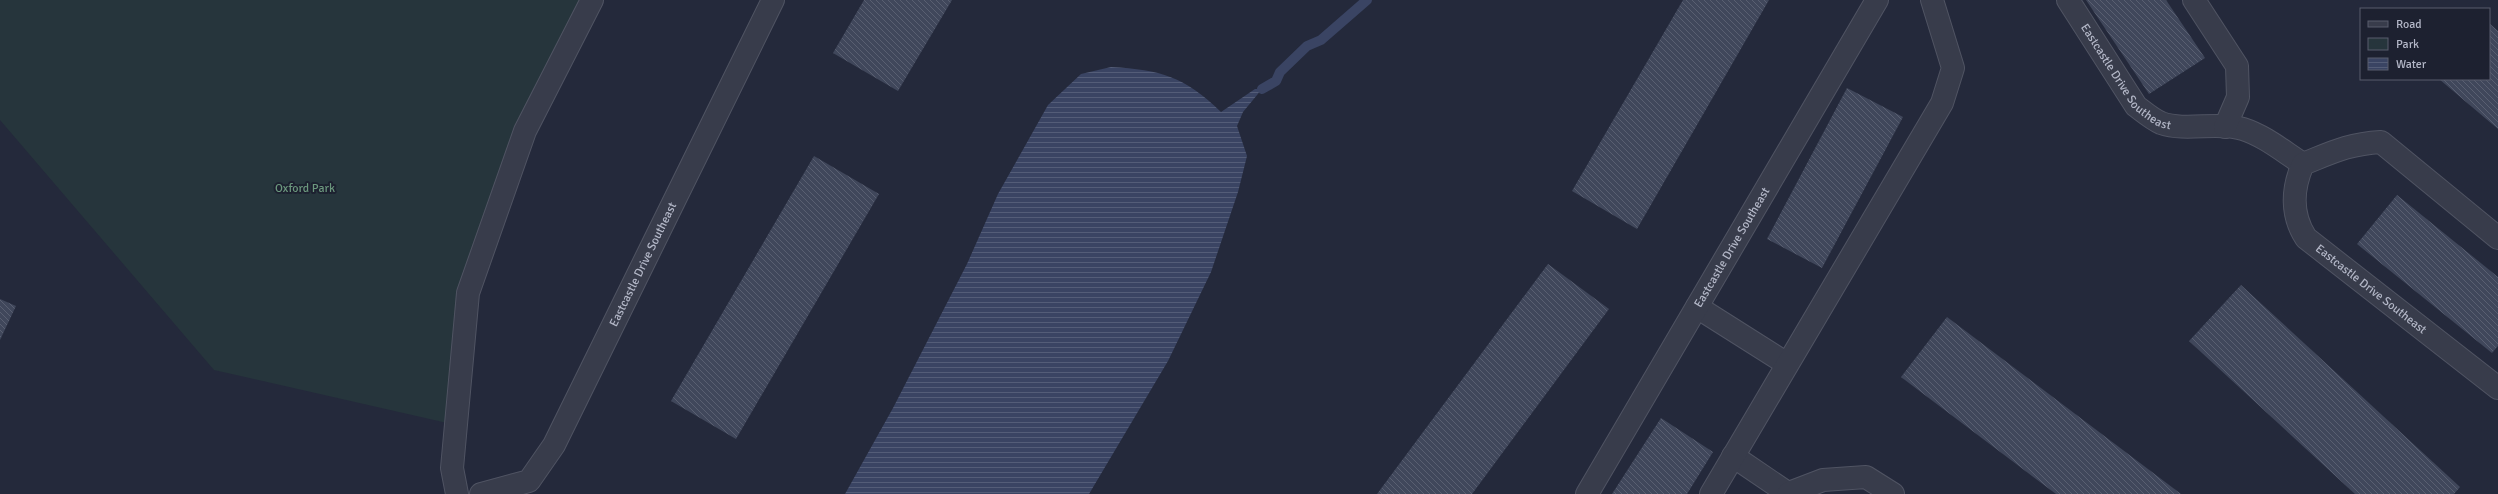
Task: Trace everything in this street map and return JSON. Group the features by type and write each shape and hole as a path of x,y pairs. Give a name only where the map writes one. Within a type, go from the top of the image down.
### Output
{"street":[{"path":"457,494 452,468 468,293 525,131 592,0"},
{"name":"Eastcastle Drive Southeast","path":"481,494 528,481 554,445 773,0"},
{"name":"Eastcastle Drive Southeast","path":"1587,494 1877,0"},
{"path":"1711,494 1942,103 1953,68 1932,0"},
{"name":"Eastcastle Drive Southeast","path":"2068,0 2136,106 2162,123 2186,127 2225,127 2242,129 2261,136 2303,164 2294,195 2294,210 2306,238 2498,388"},
{"path":"2194,0 2237,66 2238,97 2225,127"},
{"path":"2303,164 2355,144 2381,142 2498,238"},
{"path":"1697,307 1787,364"},
{"path":"1733,456 1789,494 1823,480 1866,477 1893,494"}],"green space":[{"name":"Oxford Park","path":"0,0 592,0 468,293 456,425 214,370 0,120"}],"water":[{"path":"1111,67 1144,70 1171,77 1195,90 1221,112 1255,89 1262,89 1243,112 1237,126 1247,156 1238,192 1211,272 1168,361 1089,494 845,494 893,408 967,264 998,194 1048,105 1081,74"}],"building":[{"path":"864,0 952,0 898,91 833,53"},
{"path":"1683,0 1769,0 1637,229 1572,191"},
{"path":"2086,0 2166,0 2205,58 2149,94"},
{"path":"2490,24 2498,31 2498,129 2440,80 2490,80"},
{"path":"1847,88 1903,117 1822,268 1767,239"},
{"path":"814,156 879,194 736,439 671,401"},
{"path":"2397,195 2498,277 2498,346 2492,353 2357,244"},
{"path":"1548,264 1609,309 1472,494 1377,494"},
{"path":"2241,285 2460,487 2454,494 2355,494 2189,341"},
{"path":"0,299 16,306 0,340"},
{"path":"1947,317 2181,494 2056,494 1901,377"},
{"path":"1661,418 1713,452 1687,494 1612,494"}],"waterway":[{"path":"1262,89 1276,81 1280,72 1307,46 1321,40 1367,0"}]}
